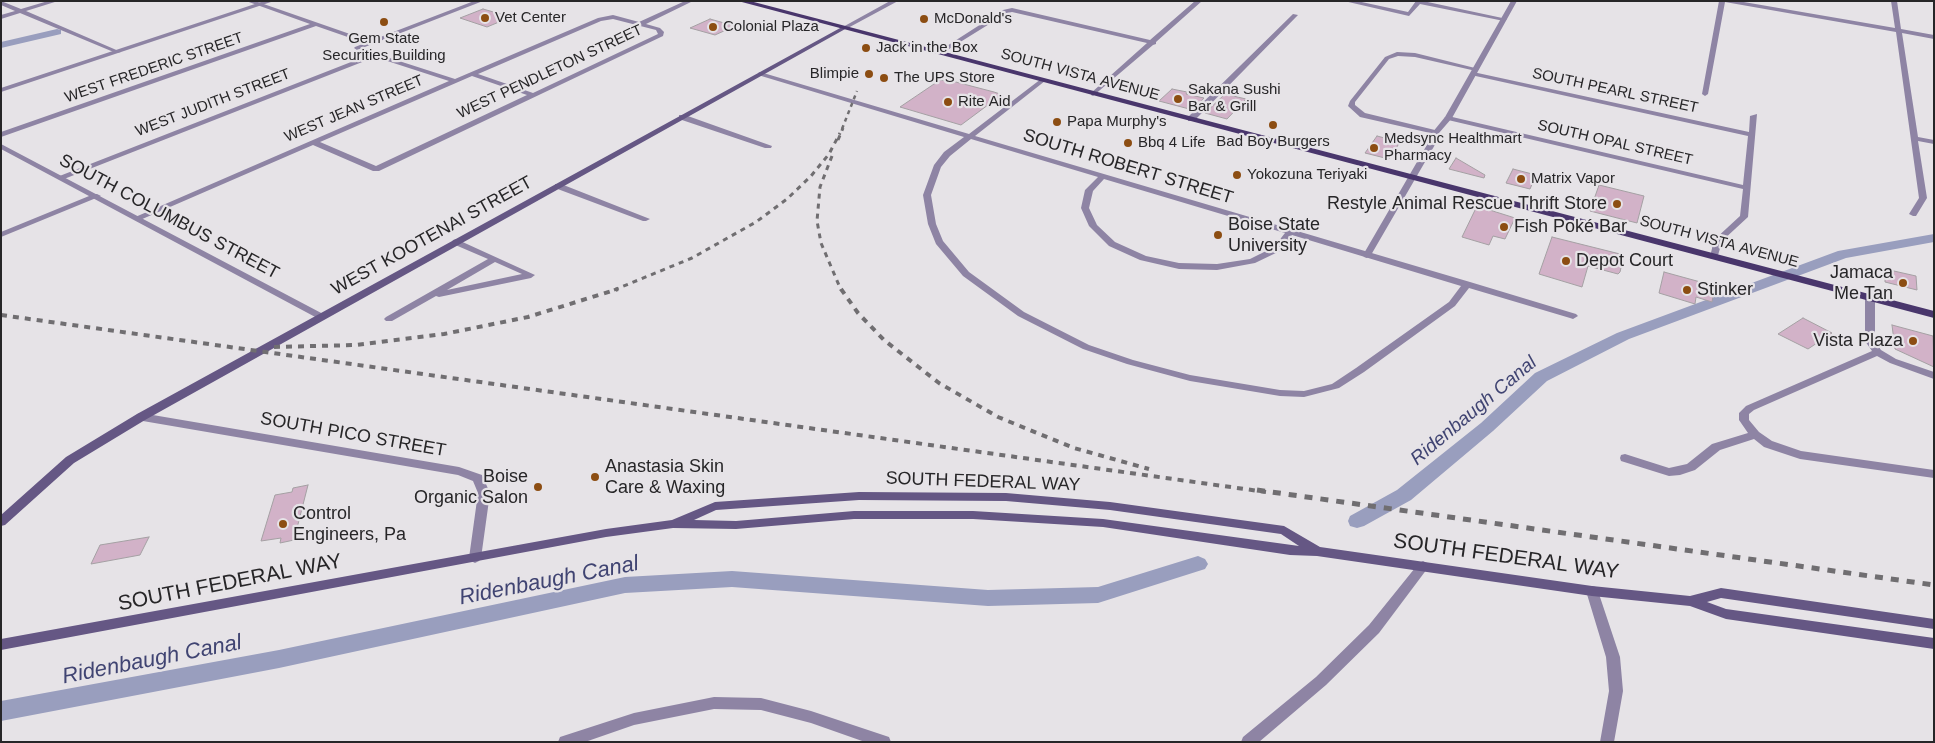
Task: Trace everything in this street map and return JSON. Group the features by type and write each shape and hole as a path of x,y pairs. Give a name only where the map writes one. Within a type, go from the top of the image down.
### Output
{"main road":[{"name":"SOUTH VISTA AVENUE","path":"742,1 1934,315"},
{"name":"WEST KOOTENAI STREET","path":"1,522 70,460 141,417 844,28"},
{"name":"SOUTH FEDERAL WAY","path":"673,524 715,506 859,496 1006,498 1110,506 1284,530 1317,551"},
{"name":"SOUTH FEDERAL WAY","path":"1,645 606,533 673,524 736,525 854,515 974,515 1103,523 1290,550 1317,551 1592,591 1690,601 1726,614 1934,644"},
{"name":"SOUTH FEDERAL WAY","path":"1690,601 1721,593 1934,624"}],"street":[{"path":"1,17 55,1"},
{"path":"249,1 371,43"},
{"path":"1,90 271,1"},
{"path":"455,81 357,48 480,1"},
{"name":"WEST PENDLETON STREET","path":"640,24 690,1"},
{"name":"WEST KOOTENAI STREET","path":"844,28 894,1"},
{"path":"1094,94 1199,1"},
{"path":"1347,1 1409,14 1418,2 1504,19"},
{"path":"1367,255 1514,1"},
{"path":"1705,94 1724,1 1934,38"},
{"path":"1894,1 1923,198 1913,214"},
{"path":"1,3 118,52"},
{"path":"939,53 1005,11 1012,10 1154,42"},
{"path":"1191,119 1295,15"},
{"name":"WEST JEAN STREET","path":"137,218 600,19 613,17 640,24"},
{"name":"WEST FREDERIC STREET","path":"1,135 316,24"},
{"name":"WEST PENDLETON STREET","path":"313,142 376,169 661,35 658,29 640,24"},
{"name":"SOUTH PEARL STREET","path":"1436,133 1363,115 1350,106 1387,58 1397,54 1415,55 1474,71 1752,135"},
{"name":"WEST JUDITH STREET","path":"61,177 375,55"},
{"path":"472,74 533,95"},
{"name":"SOUTH ROBERT STREET","path":"760,74 1573,316"},
{"path":"1043,80 947,154 937,168 927,194 932,224 939,242 966,274 1020,314 1078,343 1130,362 1190,378 1280,393 1304,394 1335,386 1360,370 1452,304 1467,284"},
{"path":"1714,257 1718,240 1744,217 1754,116"},
{"path":"682,117 768,146"},
{"name":"SOUTH OPAL STREET","path":"1448,118 1747,188"},
{"path":"1914,138 1934,142"},
{"name":"SOUTH COLUMBUS STREET","path":"1,146 322,317"},
{"path":"1103,176 1089,190 1085,208 1092,226 1112,244 1143,258 1179,266 1217,267 1252,261 1277,249 1290,232"},
{"path":"558,186 646,219"},
{"path":"1,235 96,196"},
{"path":"429,296 531,275 456,242"},
{"path":"389,319 494,258"},
{"path":"1870,298 1870,341 1878,352 1934,376"},
{"path":"1878,352 1750,408 1744,413 1744,420 1754,435 1783,450 1800,455 1934,474"},
{"name":"SOUTH PICO STREET","path":"141,417 459,470 478,478 484,493 475,558"},
{"path":"1625,458 1669,472 1680,471 1691,467 1716,447 1754,435"},
{"path":"1248,742 1321,681 1374,629 1423,566"},
{"path":"1592,591 1613,657 1616,691 1607,742"},
{"path":"565,742 634,719 714,703 761,704 810,717 884,742"}],"building":[{"name":"Vet Center","path":"483,9 511,17 487,27 460,18"},
{"name":"Colonial Plaza","path":"710,19 735,26 715,35 690,28"},
{"name":"Rite Aid","path":"940,80 952,81 994,92 1000,94 998,96 1000,96 961,125 900,107"},
{"name":"Sakana Sushi Bar & Grill","path":"1172,89 1204,98 1193,110 1159,101"},
{"path":"1225,94 1246,99 1227,119 1205,113"},
{"name":"Medsync Healthmart Pharmacy","path":"1377,136 1400,142 1389,159 1365,153"},
{"path":"1456,158 1485,175 1484,178 1449,169"},
{"name":"Matrix Vapor","path":"1513,169 1536,175 1530,189 1506,183"},
{"name":"Restyle Animal Rescue Thrift Store","path":"1599,185 1644,196 1637,223 1590,211"},
{"path":"1477,206 1515,218 1505,239 1493,236 1489,245 1462,237"},
{"name":"Depot Court","path":"1552,237 1624,255 1620,272 1618,274 1588,266 1582,287 1539,274"},
{"name":"Jamaca Me Tan","path":"1885,269 1916,276 1917,290 1885,282"},
{"name":"Stinker","path":"1664,272 1715,286 1712,302 1696,297 1695,304 1659,293"},
{"path":"1803,318 1832,333 1808,349 1778,334"},
{"name":"Vista Plaza","path":"1892,325 1933,336 1934,367 1895,349"},
{"name":"Control Engineers, Pa","path":"308,485 294,540 280,543 281,538 261,541 275,495 292,492 293,488"},
{"path":"149,537 140,555 91,564 100,545"}],"waterway":[{"path":"1,45 57,32"},
{"name":"Ridenbaugh Canal","path":"1357,521 1404,495 1487,427 1541,377 1623,336 1843,254 1934,238"},
{"name":"Ridenbaugh Canal","path":"1,711 279,659 625,585 732,579 988,598 1098,595 1198,564"}],"railway":[{"path":"842,129 857,91"},
{"path":"838,140 843,128"},
{"path":"614,290 692,258 756,222 787,199 811,176 829,154 840,133"},
{"path":"832,156 820,187 817,221 821,243 841,290"},
{"path":"274,347 356,345 444,334 528,317 618,289"},
{"path":"841,289 858,313 884,340 939,383 998,417 1074,448 1149,469"},
{"path":"1,315 1266,492"},
{"path":"1257,490 1934,585"}],"place":[{"name":"Vet Center","path":"485,18"},
{"name":"McDonald's","path":"924,19"},
{"name":"Gem State Securities Building","path":"384,22"},
{"name":"Colonial Plaza","path":"713,27"},
{"name":"Jack in the Box","path":"866,48"},
{"name":"Blimpie","path":"869,74"},
{"name":"The UPS Store","path":"884,78"},
{"name":"Sakana Sushi Bar & Grill","path":"1178,99"},
{"name":"Rite Aid","path":"948,102"},
{"name":"Papa Murphy's","path":"1057,122"},
{"name":"Bad Boy Burgers","path":"1273,125"},
{"name":"Bbq 4 Life","path":"1128,143"},
{"name":"Medsync Healthmart Pharmacy","path":"1374,148"},
{"name":"Yokozuna Teriyaki","path":"1237,175"},
{"name":"Matrix Vapor","path":"1521,179"},
{"name":"Restyle Animal Rescue Thrift Store","path":"1617,204"},
{"name":"Fish Poké Bar","path":"1504,227"},
{"name":"Boise State University","path":"1218,235"},
{"name":"Depot Court","path":"1566,261"},
{"name":"Jamaca Me Tan","path":"1903,283"},
{"name":"Stinker","path":"1687,290"},
{"name":"Vista Plaza","path":"1913,341"},
{"name":"Anastasia Skin Care & Waxing","path":"595,477"},
{"name":"Boise Organic Salon","path":"538,487"},
{"name":"Control Engineers, Pa","path":"283,524"}]}
